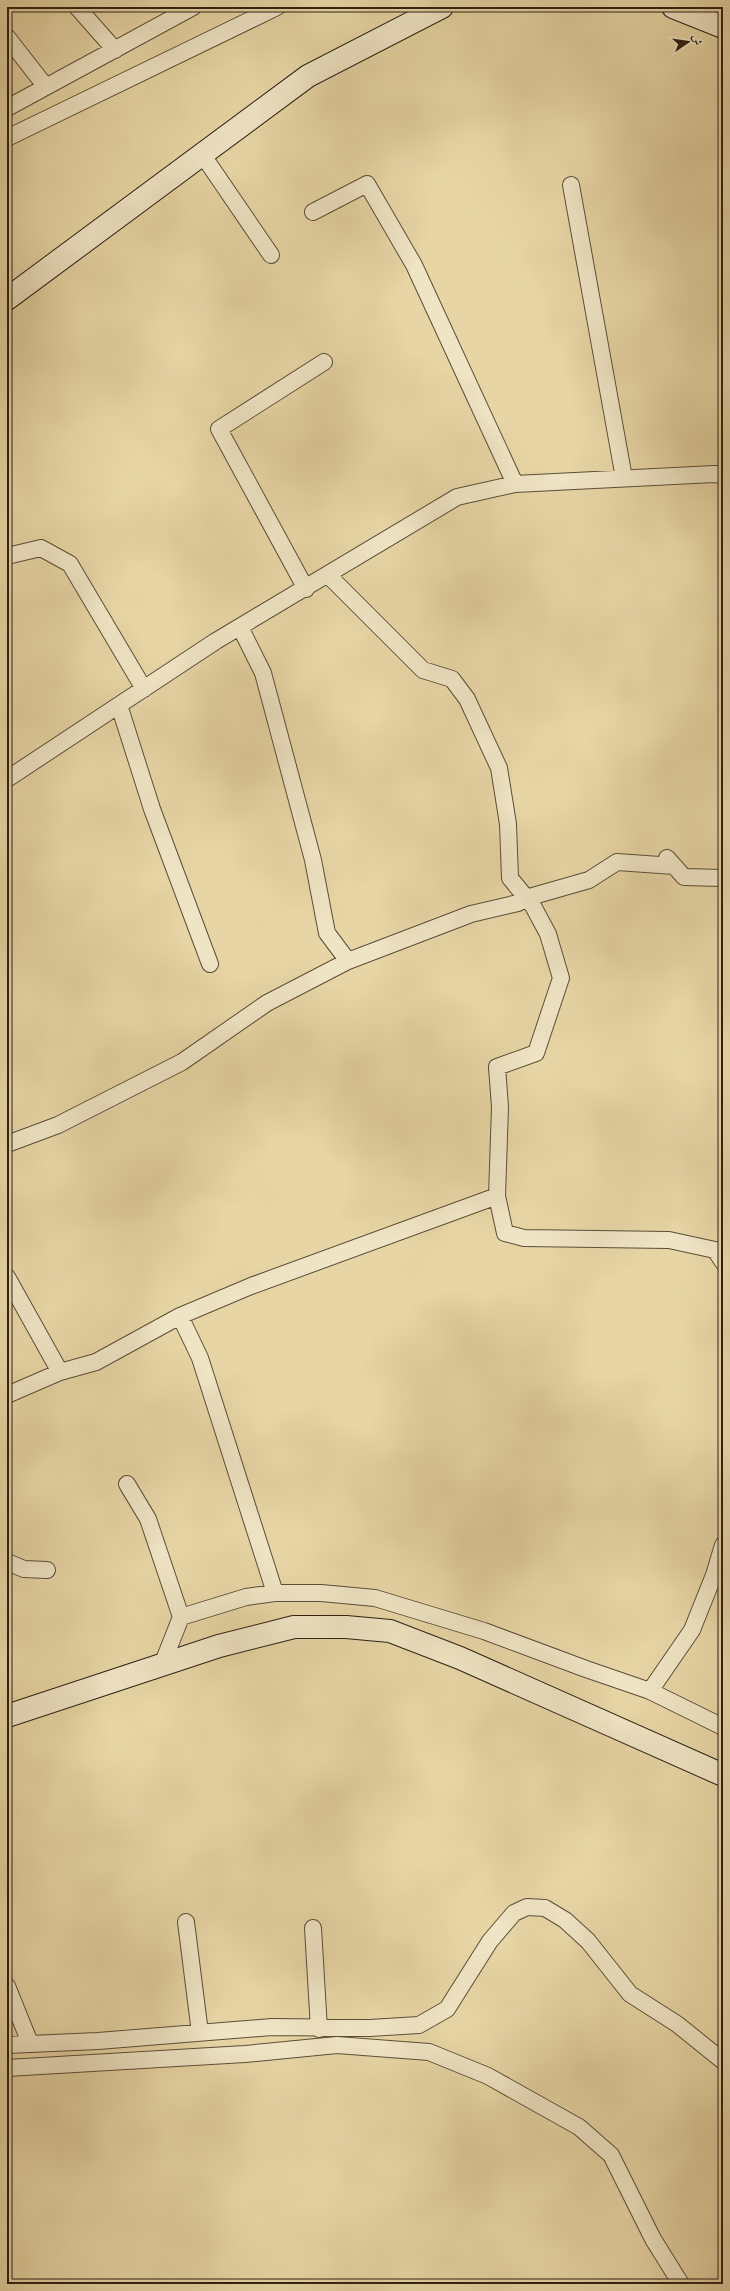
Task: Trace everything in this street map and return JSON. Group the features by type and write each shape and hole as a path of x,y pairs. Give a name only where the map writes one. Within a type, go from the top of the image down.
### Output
{"street":[{"path":"77,7 115,50"},
{"path":"7,108 193,7"},
{"path":"7,138 277,7"},
{"path":"7,299 308,76 442,7"},
{"path":"673,7 723,27"},
{"path":"7,37 46,87"},
{"path":"202,154 272,255"},
{"path":"313,212 367,184 414,265 516,484"},
{"path":"571,185 624,478"},
{"path":"306,588 219,429 324,362"},
{"path":"8,777 240,627 457,497 516,484 714,474 723,475"},
{"path":"7,556 41,548 70,564 144,689"},
{"path":"328,575 423,670 452,678 468,698 499,768 508,824 510,878 526,898 548,934 562,978 536,1053 497,1067 500,1107 496,1196 505,1233 524,1238 669,1240 715,1250 723,1262"},
{"path":"240,627 263,673 312,860 327,933 348,961"},
{"path":"119,705 152,809 210,964"},
{"path":"7,1144 58,1125 182,1062 267,1003 348,961 471,914 518,903 526,898 589,880 617,862 669,860 684,877 723,878"},
{"path":"7,1395 60,1372 96,1362 180,1316 251,1286 496,1196"},
{"path":"7,1277 60,1372"},
{"path":"180,1316 200,1358 275,1593"},
{"path":"127,1484 148,1519 181,1617 162,1664"},
{"path":"650,1691 692,1630 714,1575 723,1545"},
{"path":"7,1562 24,1569 47,1570"},
{"path":"181,1617 246,1597 275,1593 321,1593 375,1598 484,1631 650,1691 723,1727"},
{"path":"7,1716 219,1646 294,1627 346,1627 390,1631 460,1658 723,1775"},
{"path":"7,2045 272,2027 319,2029 419,2025 447,2009 490,1941 514,1914 527,1907 545,1908 565,1920 588,1940 630,1994 677,2024 723,2061"},
{"path":"186,1922 200,2033"},
{"path":"313,1928 319,2029"},
{"path":"7,1986 30,2043"},
{"path":"7,2068 245,2054 337,2045 429,2052 488,2076 578,2127 611,2155 653,2238 681,2284"}]}
